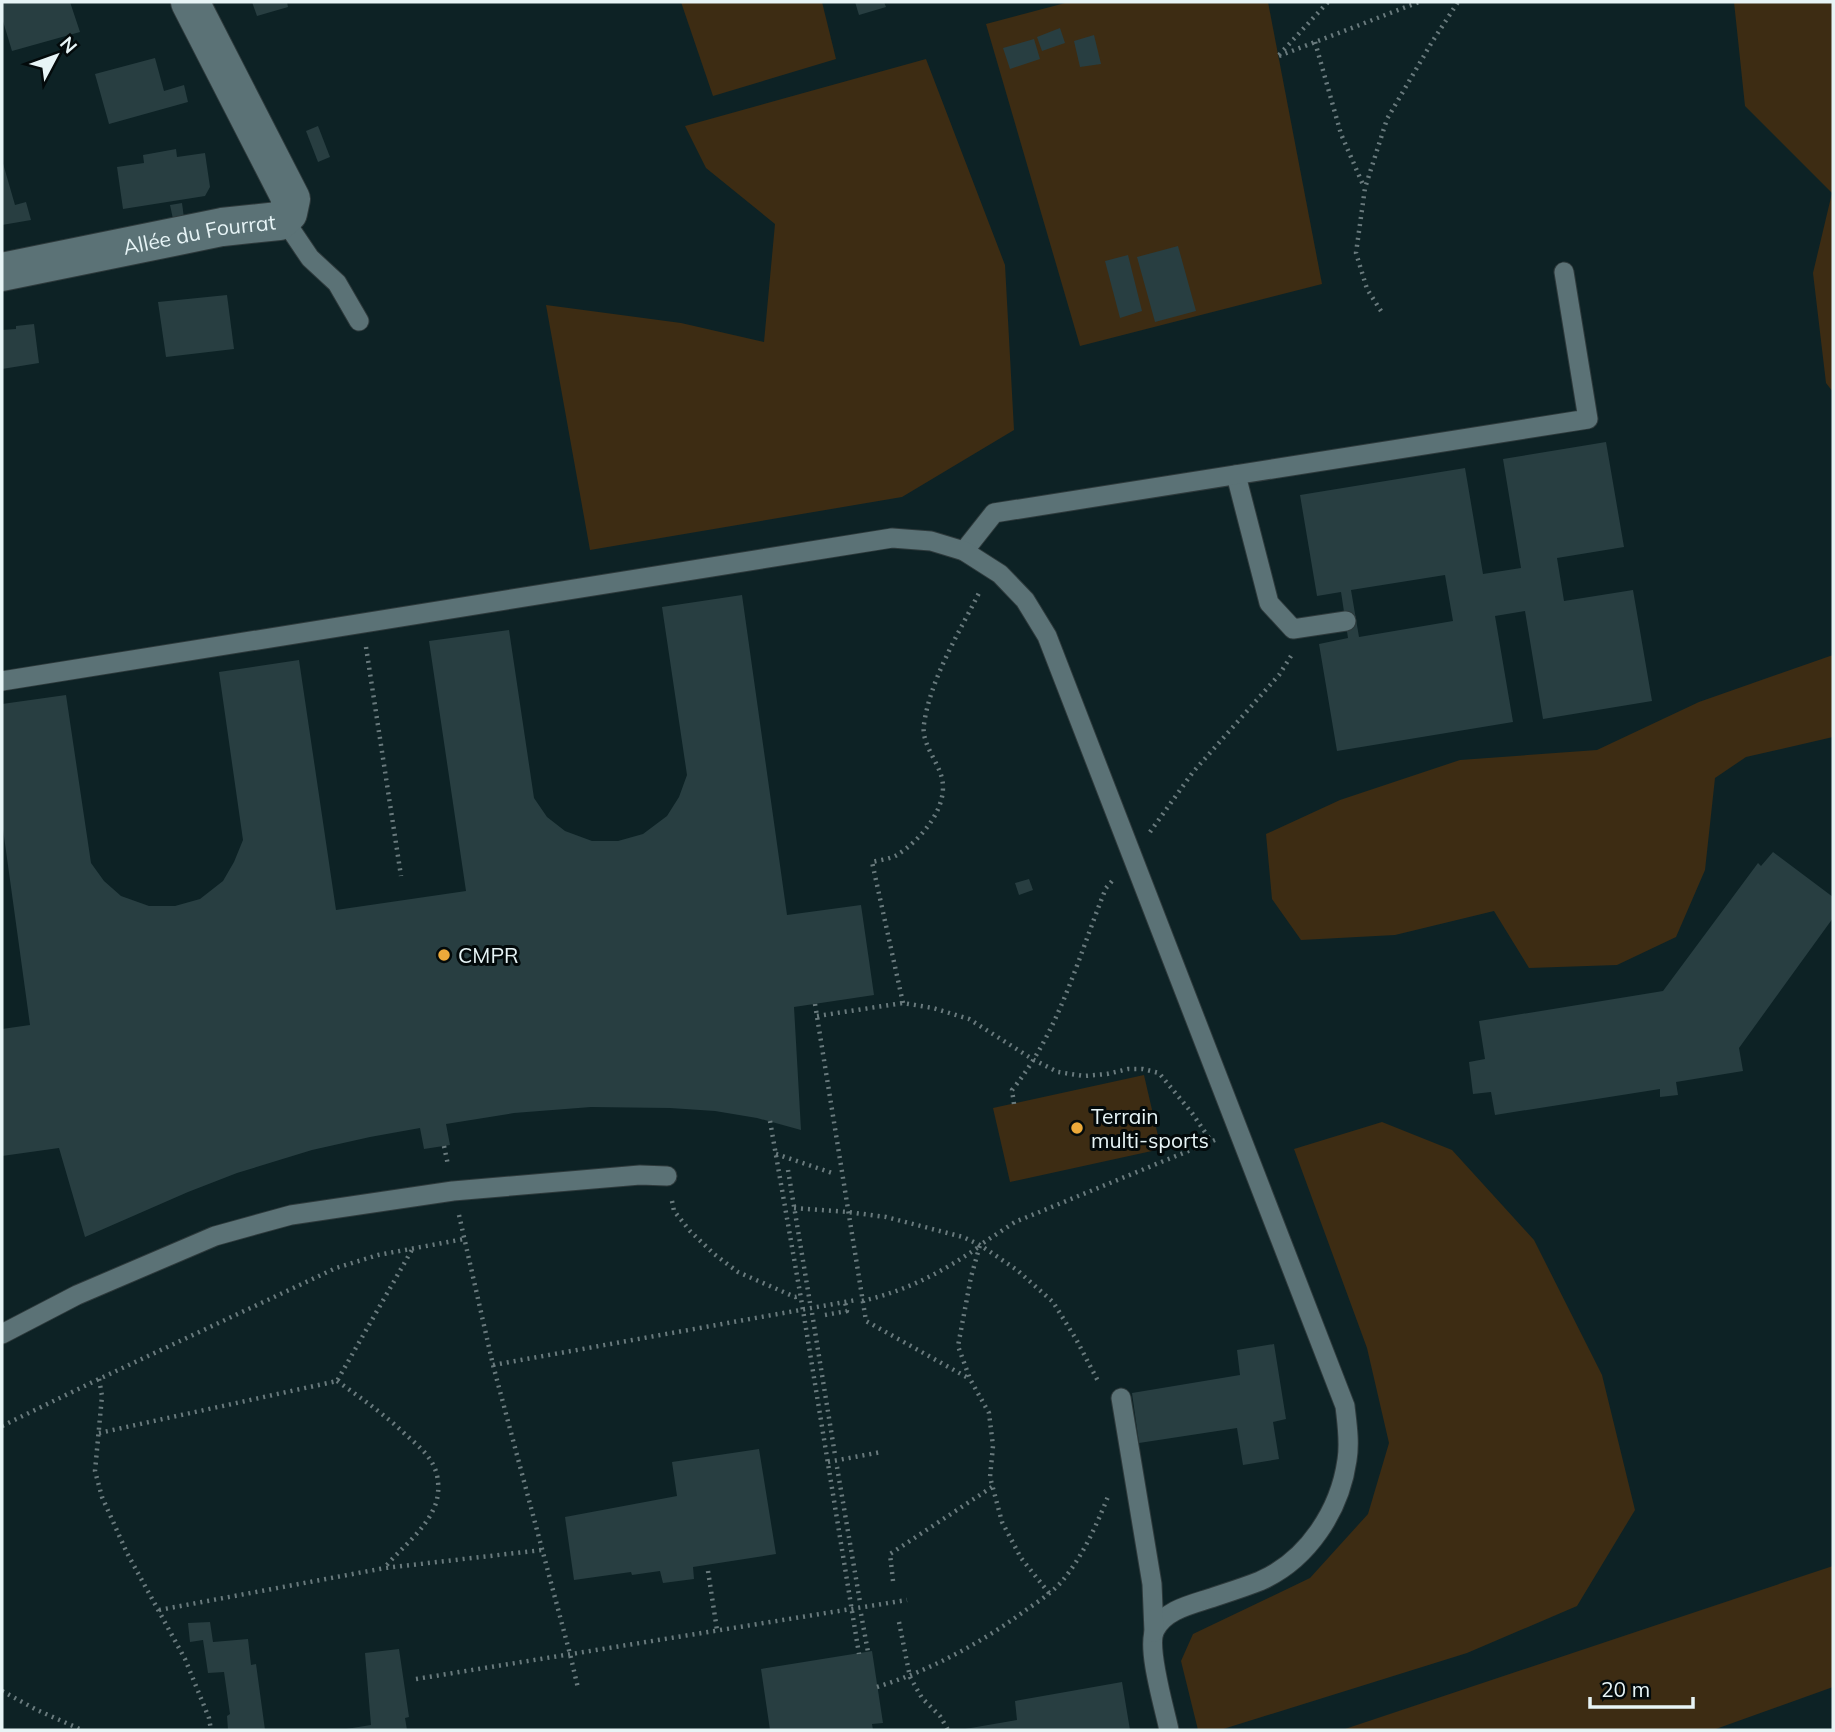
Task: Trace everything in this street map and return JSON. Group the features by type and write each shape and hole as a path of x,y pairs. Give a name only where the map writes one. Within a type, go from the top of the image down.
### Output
{"street":[{"name":"Allée du Fourrat","path":"2,272 222,226 279,220 288,213 291,199 190,2"}],"lane":[{"path":"283,218 310,258 337,283 359,321"},
{"path":"964,551 994,513 1588,419 1564,272"},
{"path":"1236,475 1269,603 1293,629 1346,621"},
{"path":"2,681 892,538 931,541 964,551 1000,574 1025,600 1046,636 1345,1406 1349,1434 1348,1459 1341,1488 1329,1516 1314,1539 1296,1557 1261,1581 1179,1609 1163,1620 1154,1632"},
{"path":"2,1335 77,1295 215,1236 291,1214 453,1191 640,1175 667,1176"},
{"path":"1112,1396 1152,1584 1152,1650 1169,1730"}],"path":[{"path":"1328,2 1279,56 1419,2"},
{"path":"1381,311 1367,289 1356,253 1365,188 1387,120 1458,2"},
{"path":"1315,42 1341,134 1365,188"},
{"path":"903,1003 872,862 895,857 916,841 932,823 941,797 942,777 923,728 928,705 941,668 991,568"},
{"path":"362,622 401,876"},
{"path":"1014,1104 1012,1090 1044,1043 1070,985 1106,888 1135,861 1193,772 1279,675 1296,647 1293,629"},
{"path":"817,1016 903,1003 933,1008 969,1019 1058,1072 1084,1076 1143,1069 1159,1073 1192,1113 1211,1142"},
{"path":"815,1004 866,1321 970,1379"},
{"path":"771,1121 859,1654"},
{"path":"862,1301 886,1296 915,1285 949,1267 1015,1222 1239,1130"},
{"path":"444,1146 494,1365 578,1688"},
{"path":"776,1154 835,1174"},
{"path":"788,1170 810,1303"},
{"path":"667,1176 674,1211 714,1254 738,1272 795,1297 800,1296"},
{"path":"794,1208 886,1217 929,1227 980,1245 1017,1270 1053,1302 1099,1382 1112,1396"},
{"path":"2,1426 336,1268 378,1255 464,1239"},
{"path":"980,1245 958,1346 970,1379 989,1413 993,1446 990,1477 1002,1522 1021,1558 1049,1594"},
{"path":"337,1381 413,1248"},
{"path":"494,1365 856,1300"},
{"path":"825,1315 847,1311 845,1302"},
{"path":"814,1316 835,1455"},
{"path":"99,1379 102,1396 95,1471 102,1497 127,1553 185,1659 209,1718 211,1730"},
{"path":"99,1433 337,1381 383,1413 419,1447 432,1462 437,1476 435,1504 414,1538 385,1567"},
{"path":"828,1462 881,1452"},
{"path":"837,1467 860,1602"},
{"path":"893,1581 890,1554 992,1487"},
{"path":"877,1687 910,1677 944,1660 983,1638 1049,1594 1081,1555 1110,1492"},
{"path":"159,1610 385,1567 542,1550"},
{"path":"708,1570 717,1630"},
{"path":"416,1679 907,1600"},
{"path":"861,1614 868,1652"},
{"path":"900,1622 910,1677 922,1698 940,1716 948,1730"},
{"path":"2,1690 37,1710 82,1730"}],"shaded area":[{"path":"681,2 822,2 836,59 713,96"},
{"path":"1069,2 1268,2 1322,284 1080,346 986,24"},
{"path":"1734,2 1833,2 1833,392 1826,383 1813,273 1832,193 1745,106"},
{"path":"926,59 1005,265 1014,430 902,497 590,550 546,305 681,323 764,342 775,224 706,168 685,126"},
{"path":"1833,655 1833,737 1746,757 1715,778 1705,870 1676,937 1617,965 1529,968 1494,911 1395,935 1301,940 1272,899 1266,834 1340,800 1460,760 1597,750 1699,702"},
{"name":"Terrain multi-sports","path":"1144,1075 1161,1149 1010,1182 993,1108"},
{"path":"1382,1122 1452,1150 1534,1240 1602,1375 1635,1510 1577,1606 1467,1653 1220,1730 1198,1730 1181,1661 1193,1634 1310,1578 1368,1514 1389,1443 1367,1348 1294,1149"},
{"path":"1833,1566 1833,1687 1713,1730 1342,1730"}],"building":[{"path":"2,2 70,2 80,32 12,51 2,18"},
{"path":"252,2 287,2 288,7 257,16"},
{"path":"855,2 884,2 886,7 859,15"},
{"path":"1060,28 1065,43 1042,51 1037,37"},
{"path":"1094,35 1101,64 1080,67 1074,41"},
{"path":"1034,39 1040,59 1010,69 1003,48"},
{"path":"155,58 164,91 184,85 188,102 109,124 95,74"},
{"path":"318,126 330,157 318,162 306,131"},
{"path":"176,149 177,157 205,153 210,187 205,196 123,209 117,167 144,163 143,155"},
{"path":"2,160 15,205 26,202 31,220 2,225"},
{"path":"182,203 184,218 173,219 170,205"},
{"path":"1178,246 1196,311 1155,322 1137,257"},
{"path":"1128,255 1142,311 1120,318 1105,261"},
{"path":"227,295 234,349 166,357 158,302"},
{"path":"34,324 39,363 2,369 2,330"},
{"path":"1606,442 1624,547 1557,558 1564,601 1633,590 1652,701 1543,719 1525,611 1495,616 1513,722 1337,751 1319,644 1348,638 1341,592 1317,596 1300,495 1465,468 1483,574 1521,568 1503,459","holes":["1445,575 1453,621 1359,637 1351,590"]},
{"name":"CMPR","path":"742,595 787,915 861,905 874,995 794,1007 801,1130 757,1118 715,1111 670,1108 591,1107 514,1113 446,1124 450,1145 424,1149 420,1128 312,1150 237,1173 85,1237 59,1148 2,1156 2,1029 30,1025 2,822 2,704 66,695 91,863 104,881 121,896 149,906 175,906 200,899 223,881 243,840 219,672 299,660 336,910 466,891 429,641 509,630 534,798 547,817 565,831 592,841 618,841 643,834 667,816 679,797 687,775 662,607"},
{"path":"1773,852 1833,897 1833,918 1739,1048 1743,1071 1676,1082 1678,1095 1660,1097 1660,1089 1495,1115 1491,1092 1473,1094 1469,1062 1485,1059 1479,1021 1663,991 1758,863 1761,866"},
{"path":"1029,879 1033,890 1019,895 1015,883"},
{"path":"1274,1344 1286,1419 1273,1422 1279,1459 1243,1465 1237,1428 1139,1443 1132,1393 1240,1375 1237,1350"},
{"path":"759,1449 776,1554 693,1567 694,1579 663,1583 660,1571 574,1580 565,1517 677,1496 672,1462"},
{"path":"210,1622 213,1642 248,1639 251,1665 256,1664 265,1730 228,1730 227,1716 230,1714 224,1672 208,1673 203,1640 190,1642 188,1623"},
{"path":"399,1649 409,1717 405,1718 407,1730 346,1730 371,1725 365,1653"},
{"path":"872,1651 883,1723 872,1724 873,1730 770,1730 761,1669"},
{"path":"1122,1682 1130,1730 965,1730 1017,1720 1015,1701"}],"place":[{"name":"CMPR","path":"444,955"},
{"name":"Terrain multi-sports","path":"1077,1128"}]}
